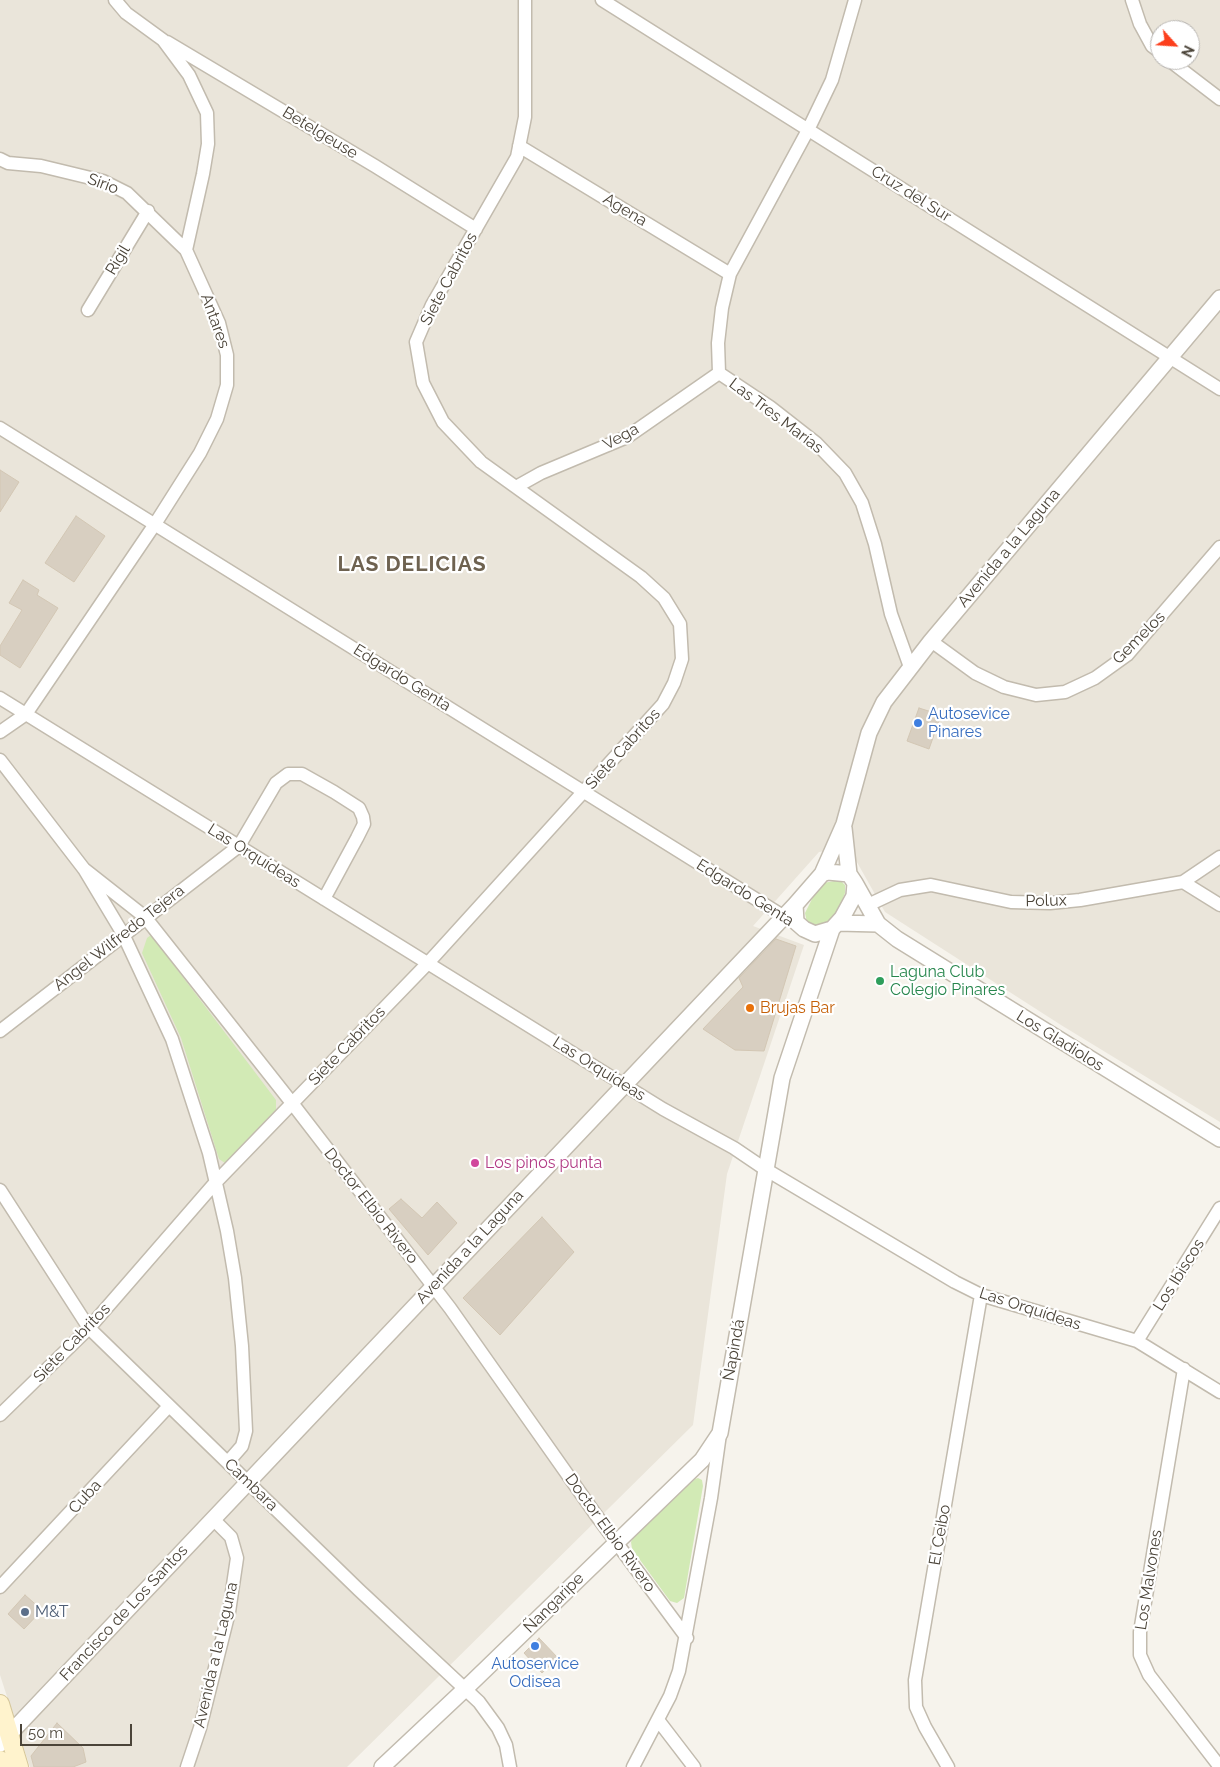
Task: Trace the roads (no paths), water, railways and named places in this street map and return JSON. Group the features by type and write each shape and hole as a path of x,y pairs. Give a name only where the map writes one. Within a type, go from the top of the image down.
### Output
{"main road":[{"path":"0,1704 5,1740 19,1767"},
{"path":"0,1760 2,1767"}],"street":[{"path":"115,0 126,13 163,40 189,75 207,113 208,144 186,250"},
{"name":"Siete Cabritos","path":"0,1416 88,1328 215,1183 428,963 663,704 674,683 682,659 680,624 664,598 641,577 481,462 443,422 423,383 416,342 432,305 517,157 526,117 525,0"},
{"name":"Cruz del Sur","path":"602,0 1220,389"},
{"name":"Las Tres Marías","path":"855,0 832,80 808,130 730,274 722,308 718,343 718,373 770,407 816,442 845,473 862,503 875,544 891,614 910,667"},
{"path":"1132,0 1140,24 1150,42"},
{"name":"Betelgeuse","path":"163,40 375,166 476,229"},
{"path":"1182,70 1220,99"},
{"name":"Agena","path":"519,146 730,274"},
{"name":"Sirio","path":"0,158 8,163 41,166 103,181 127,193 148,210 186,250"},
{"name":"Rigil","path":"88,310 148,210"},
{"name":"Antares","path":"26,714 155,524 200,453 217,419 227,385 228,355 219,323 186,250"},
{"name":"Avenida a la Laguna","path":"822,874 844,824 869,733 884,702 931,641 1220,298"},
{"name":"Vega","path":"516,487 541,473 627,436 718,373"},
{"name":"Edgardo Genta","path":"0,428 804,929"},
{"name":"Gemelos","path":"931,641 975,673 1004,687 1036,695 1065,692 1095,678 1127,655 1220,547"},
{"name":"Las Orquídeas","path":"0,698 625,1085 981,1296 1137,1341 1220,1392"},
{"path":"0,732 26,714"},
{"path":"0,760 84,869 123,934 172,1039 209,1153 235,1278 246,1431 242,1446 228,1462"},
{"path":"239,846 276,783 288,774 302,774 334,792 359,808 364,824 324,899"},
{"name":"Avenida a la Laguna","path":"844,824 852,879"},
{"name":"Angel Wilfredo Tejera","path":"0,1031 239,846"},
{"name":"Polux","path":"868,905 900,890 931,885 982,897 1042,903 1080,900 1183,882 1220,857"},
{"name":"Doctor Elbio Rivero","path":"84,869 146,917 292,1103 433,1286 687,1638"},
{"path":"835,926 850,907 854,896 852,879 835,871 822,874 795,905 796,922 804,929 815,934 835,926 878,924"},
{"name":"Los Gladiolos","path":"852,879 878,924 954,976 1220,1139"},
{"path":"1183,882 1220,905"},
{"name":"Avenida a la Laguna","path":"248,1482 625,1085 782,916 795,905"},
{"name":"Ñapindá","path":"633,1767 658,1720 679,1671 687,1638 720,1433 782,1078 835,926"},
{"name":"Cambara","path":"0,1190 88,1328 464,1690 479,1702 498,1728 506,1745 510,1767"},
{"name":"Los Ibiscos","path":"1137,1341 1220,1208"},
{"name":"El Ceibo","path":"948,1767 916,1707 915,1680 981,1296"},
{"name":"Los Malvones","path":"1184,1369 1140,1632 1140,1655 1149,1675 1220,1767"},
{"name":"Cuba","path":"0,1588 169,1406"},
{"name":"Ñangaripe","path":"382,1767 702,1460 720,1433"},
{"name":"Francisco de Los Santos","path":"5,1740 248,1482"},
{"name":"Avenida a la Laguna","path":"187,1767 200,1728 229,1612 236,1558 231,1537 213,1519"},
{"path":"658,1720 694,1767"}],"place":[{"name":"Autosevice Pinares","path":"918,723"},
{"name":"Laguna Club Colegio Pinares","path":"880,981"},
{"name":"Brujas Bar","path":"750,1008"},
{"name":"Los pinos punta","path":"475,1163"},
{"name":"M&T","path":"25,1612"},
{"name":"Autoservice Odisea","path":"535,1646"}],"district":[{"name":"LAS DELICIAS","path":"412,565"}]}
